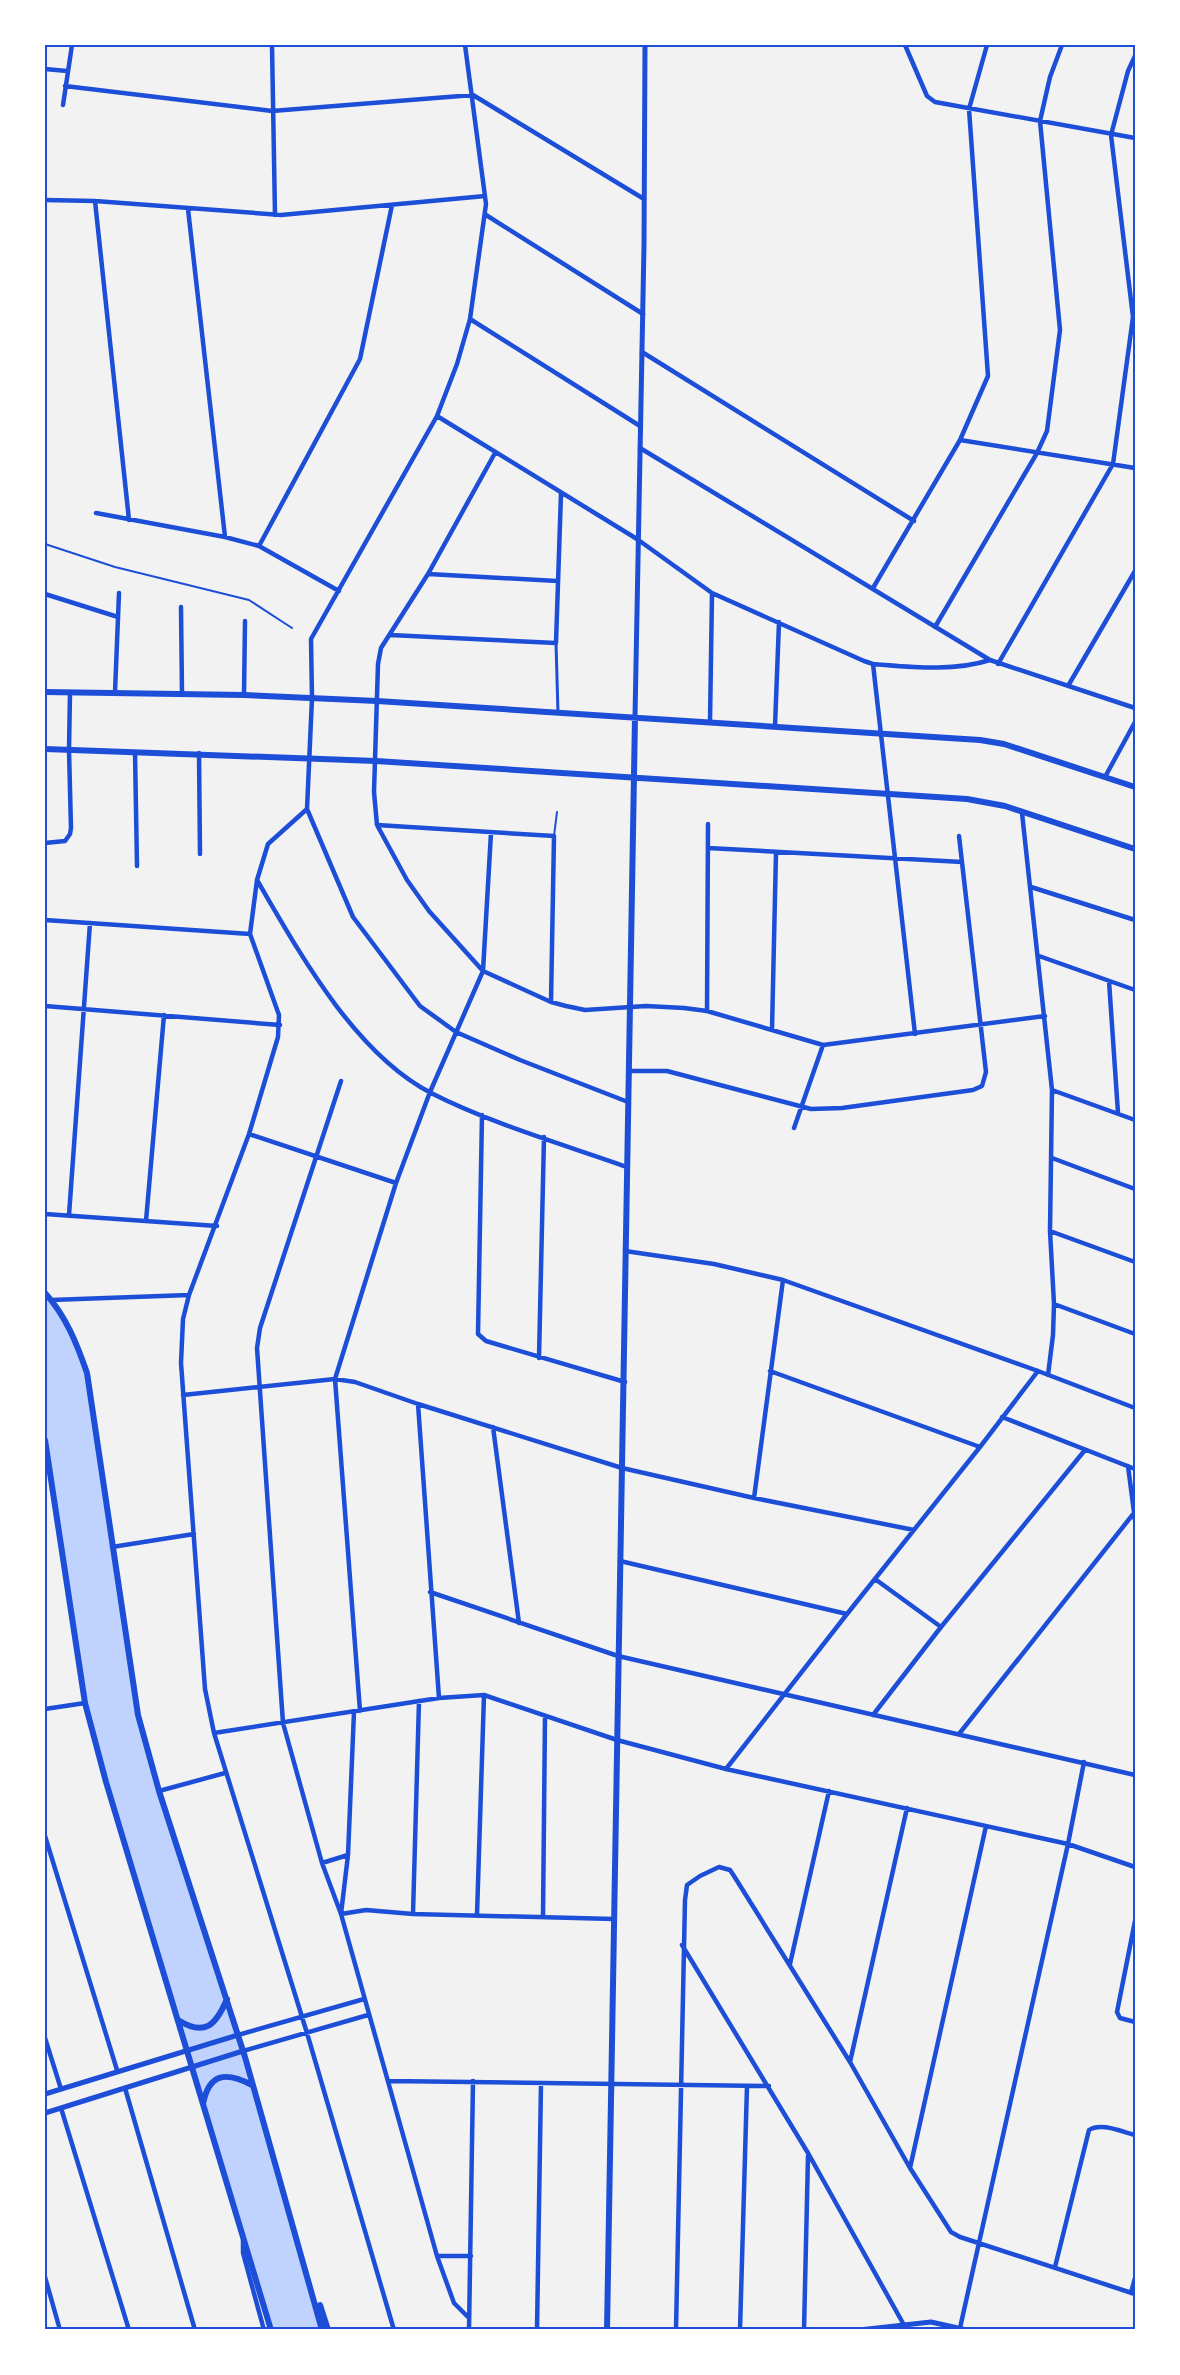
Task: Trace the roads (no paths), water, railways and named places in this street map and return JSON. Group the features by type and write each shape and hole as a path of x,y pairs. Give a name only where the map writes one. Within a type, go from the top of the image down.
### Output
{"main road":[{"path":"45,692 244,695 377,701 993,742 1135,787"},
{"path":"607,2330 635,717"},
{"path":"45,749 376,760 987,801 1135,849"},
{"path":"45,1293 63,1317 78,1346 87,1372 138,1715 159,1791 227,1999 305,2262 328,2330"},
{"path":"45,1440 85,1703 106,1782 178,2020 189,2049 202,2106 271,2330"},
{"path":"178,2020 185,2025 202,2028 210,2026 220,2016 227,1999"},
{"path":"202,2106 205,2093 211,2083 220,2077 237,2078 252,2085"},
{"path":"305,2262 322,2330"}],"street":[{"path":"63,105 72,45"},
{"path":"272,45 275,215"},
{"path":"465,45 473,95 486,215 470,319 458,364 437,416 311,639 312,698 307,809 343,896 366,935 420,1006 456,1032 520,1060 628,1102"},
{"path":"635,717 643,314 645,45"},
{"path":"905,45 927,96 935,102 1135,138"},
{"path":"873,588 960,440 983,390 988,370 969,109 987,45"},
{"path":"935,627 1037,453 1047,431 1060,330 1040,121 1050,77 1062,45"},
{"path":"998,664 1113,464 1133,317 1111,135 1128,71 1135,56"},
{"path":"45,69 67,71"},
{"path":"65,86 272,111 473,95 644,199"},
{"path":"45,200 95,201 275,215 485,196"},
{"path":"95,201 129,520"},
{"path":"259,546 360,359 392,205"},
{"path":"188,209 225,537"},
{"path":"486,215 643,314"},
{"path":"470,319 640,426"},
{"path":"642,352 914,521"},
{"path":"437,416 637,539 712,593 873,664 947,668 990,660"},
{"path":"960,440 1135,468"},
{"path":"640,448 990,660 1135,708"},
{"path":"495,453 428,574 379,656 374,812 376,825 407,880 429,910 483,971 551,1002 585,1010 664,1006 707,1011 823,1045 1045,1016"},
{"path":"558,713 556,643 561,493"},
{"path":"96,513 225,537 259,546 339,591"},
{"path":"1068,686 1135,571"},
{"path":"428,574 557,581"},
{"path":"115,692 119,593"},
{"path":"710,722 712,593"},
{"path":"45,594 118,616"},
{"path":"181,607 182,694"},
{"path":"244,695 245,621"},
{"path":"775,726 779,622"},
{"path":"390,635 556,643"},
{"path":"873,664 915,1034"},
{"path":"45,843 61,843 68,838 71,828 70,692"},
{"path":"1105,777 1135,722"},
{"path":"135,752 137,866"},
{"path":"199,753 200,854"},
{"path":"307,809 268,844 256,880 250,934 276,1003 280,1025 274,1053 249,1134 217,1226 189,1295 181,1340 183,1395 205,1689 214,1733 307,2033 394,2330"},
{"path":"1022,813 1052,1090 1050,1231 1054,1304 1048,1375"},
{"path":"707,1011 708,824"},
{"path":"376,825 554,836 551,1002"},
{"path":"341,1914 348,1855 357,1711 335,1379 396,1184 430,1092 483,971 491,833"},
{"path":"629,1071 667,1071 818,1110 978,1088 984,1082 986,1072 959,836"},
{"path":"708,848 962,862"},
{"path":"772,1030 776,852"},
{"path":"256,880 312,971 344,1014 386,1060 430,1092 482,1114 627,1167"},
{"path":"1031,887 1135,920"},
{"path":"45,920 250,934"},
{"path":"69,1215 90,923"},
{"path":"1039,956 1135,990"},
{"path":"1109,981 1118,1113"},
{"path":"45,1006 280,1025"},
{"path":"146,1221 164,1016"},
{"path":"794,1128 823,1045"},
{"path":"341,1081 260,1328 257,1348 283,1723 322,1863 341,1914 437,2256 454,2303 459,2311 468,2317"},
{"path":"1052,1090 1135,1120"},
{"path":"482,1114 478,1334 486,1341 625,1382"},
{"path":"249,1134 396,1184"},
{"path":"539,1358 544,1137"},
{"path":"1052,1158 1135,1189"},
{"path":"45,1214 217,1226"},
{"path":"1050,1231 1135,1262"},
{"path":"625,1251 714,1264 783,1280 1135,1408"},
{"path":"754,1498 783,1280"},
{"path":"51,1300 189,1295"},
{"path":"1054,1304 1135,1334"},
{"path":"770,1371 980,1447"},
{"path":"726,1769 1038,1371"},
{"path":"183,1395 335,1379 355,1382 622,1468 754,1498 914,1530"},
{"path":"418,1404 439,1698"},
{"path":"1002,1417 1135,1469"},
{"path":"493,1427 519,1623"},
{"path":"873,1715 941,1627 1085,1450"},
{"path":"1128,1466 1135,1520"},
{"path":"959,1734 1134,1513"},
{"path":"112,1547 194,1534"},
{"path":"620,1561 847,1614"},
{"path":"875,1579 941,1627"},
{"path":"430,1592 618,1656 1135,1775"},
{"path":"214,1733 439,1698 484,1695 617,1740 726,1769 1068,1844 1135,1867"},
{"path":"477,1915 484,1695"},
{"path":"413,1914 418,1701"},
{"path":"45,1709 85,1703"},
{"path":"543,1917 545,1716"},
{"path":"960,2328 977,2242 1068,1844 1084,1762"},
{"path":"159,1791 225,1773"},
{"path":"790,1965 829,1791"},
{"path":"850,2062 907,1808"},
{"path":"910,2168 986,1826"},
{"path":"45,1836 117,2070"},
{"path":"322,1863 348,1855"},
{"path":"675,2330 682,1946 687,1885 713,1868 725,1868 734,1876 850,2062 910,2168 951,2232 1133,2293 1135,2277"},
{"path":"341,1914 366,1910 413,1914 614,1919"},
{"path":"1135,1921 1117,2007 1118,2016 1135,2022"},
{"path":"682,1946 769,2086 904,2325"},
{"path":"45,2094 117,2070 364,1999"},
{"path":"45,2113 243,2051 368,2015"},
{"path":"45,2038 61,2089"},
{"path":"388,2081 769,2086"},
{"path":"469,2330 473,2081"},
{"path":"537,2330 541,2083"},
{"path":"740,2330 747,2085"},
{"path":"125,2088 195,2330"},
{"path":"61,2108 129,2330"},
{"path":"1054,2266 1089,2130 1094,2127 1135,2135"},
{"path":"804,2330 808,2153"},
{"path":"243,2240 243,2253 264,2330"},
{"path":"437,2256 471,2256"},
{"path":"45,2277 60,2330"},
{"path":"859,2330 939,2323 967,2330"}],"lane":[{"path":"45,544 115,567 249,600 292,628"},
{"path":"554,836 557,812"}],"water":[{"path":"45,1294 63,1317 87,1373 138,1715 227,1999 322,2330 271,2330 85,1703 45,1440"}]}
